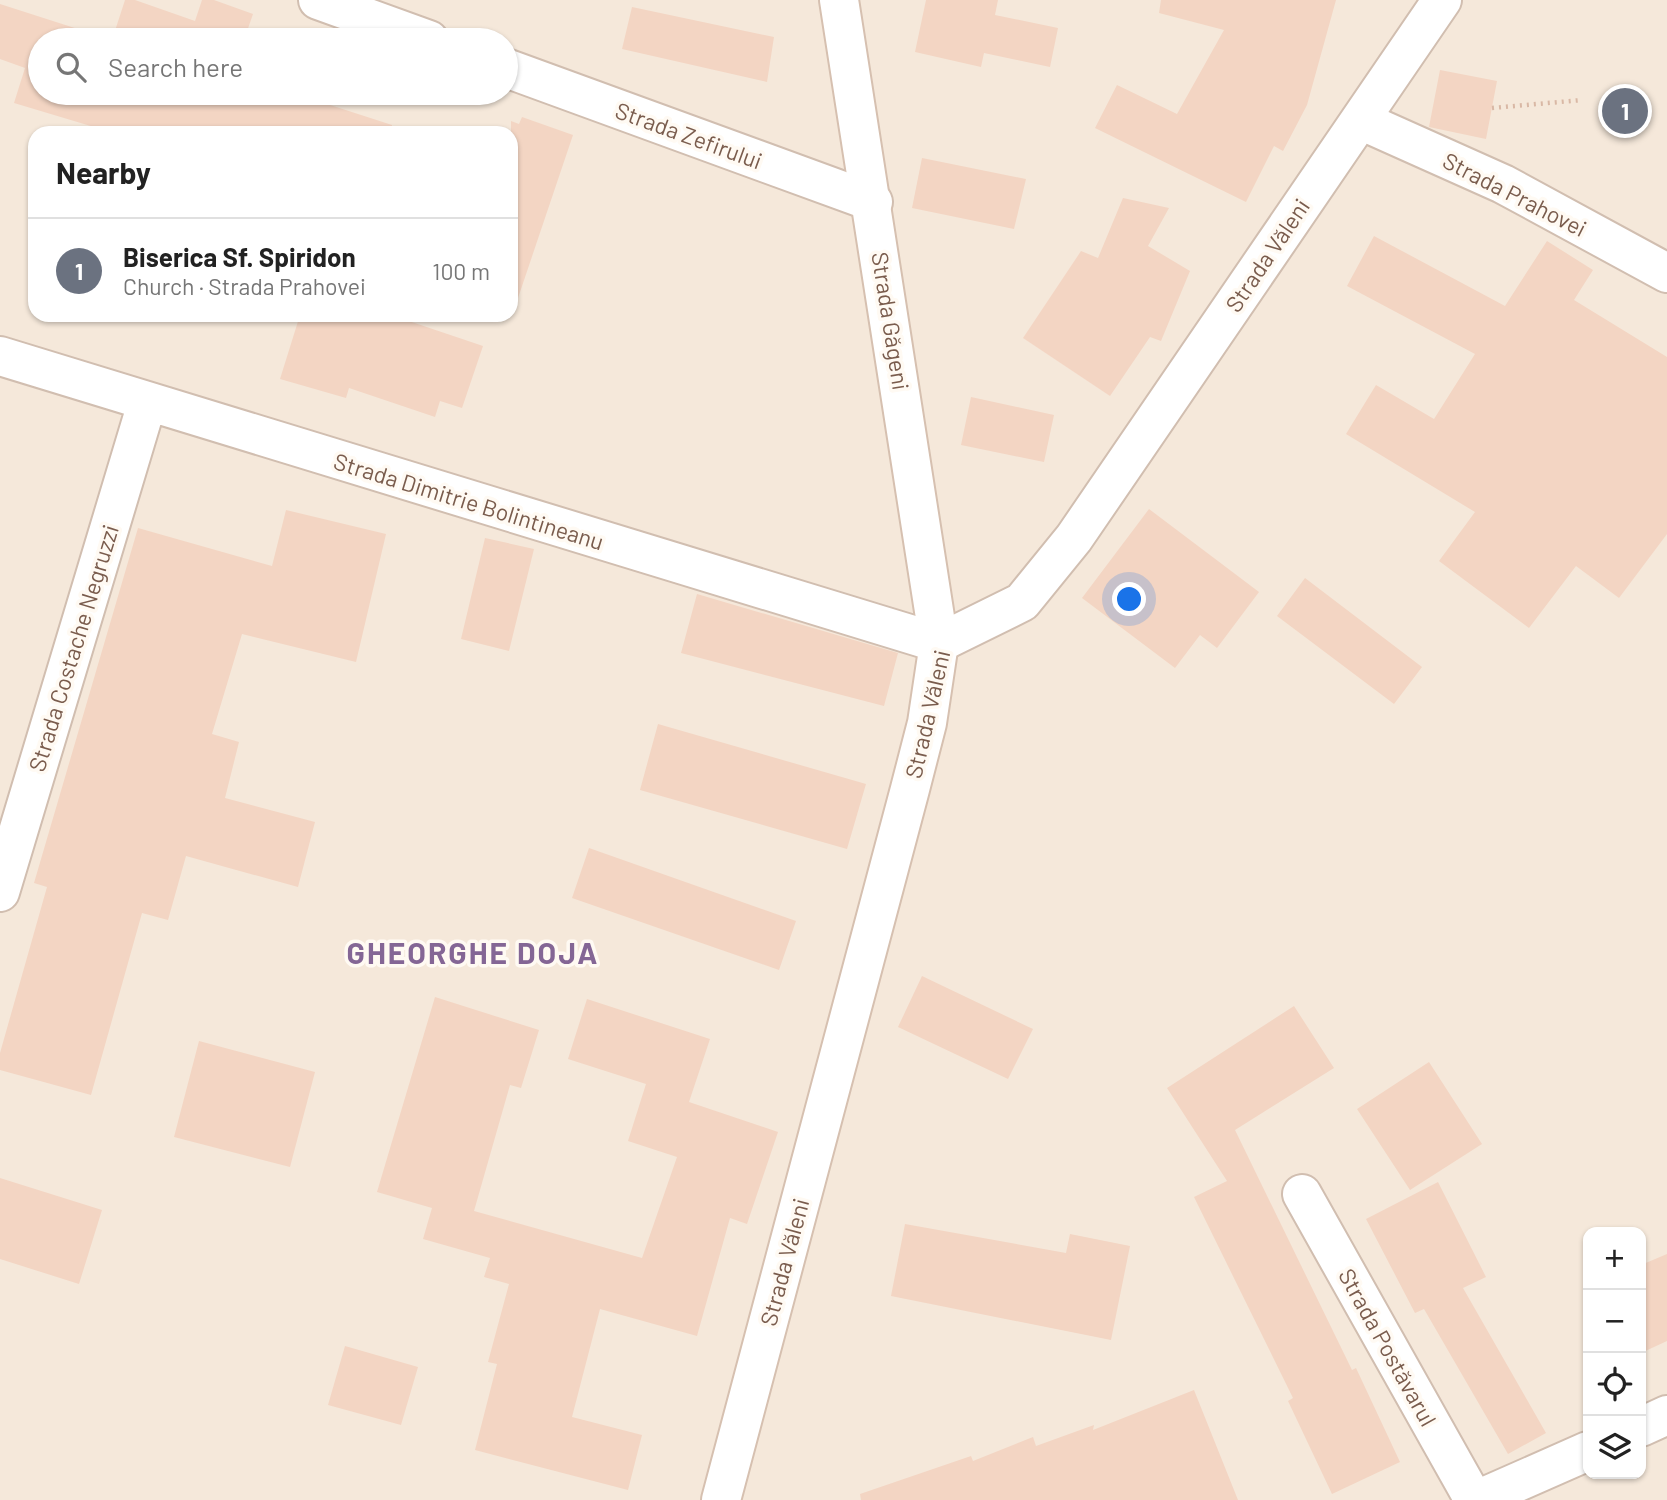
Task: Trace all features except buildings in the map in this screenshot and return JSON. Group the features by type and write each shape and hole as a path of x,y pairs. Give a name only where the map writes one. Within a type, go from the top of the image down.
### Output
{"street":[{"path":"318,0 396,28"},
{"name":"Strada Găgeni","path":"839,0 873,202 939,643"},
{"name":"Strada Văleni","path":"721,1500 911,789 927,723 939,643 1022,601 1074,538 1442,0"},
{"name":"Strada Zefirului","path":"518,72 873,202"},
{"name":"Strada Prahovei","path":"1360,120 1503,184 1667,273"},
{"name":"Strada Dimitrie Bolintineanu","path":"0,356 939,643"},
{"name":"Strada Costache Negruzzi","path":"0,892 147,403"},
{"name":"Strada Postăvarul","path":"1302,1194 1493,1497"},
{"path":"1646,1425 1667,1415"},
{"path":"1493,1497 1583,1453"}],"path":[{"path":"1492,108 1582,100"}],"shaded area":[{"path":"0,0 1667,0 1667,1500 0,1500"}],"place":[{"name":"Biserica Sf. Spiridon","path":"1625,111"}],"district":[{"name":"GHEORGHE DOJA","path":"473,952"}]}
